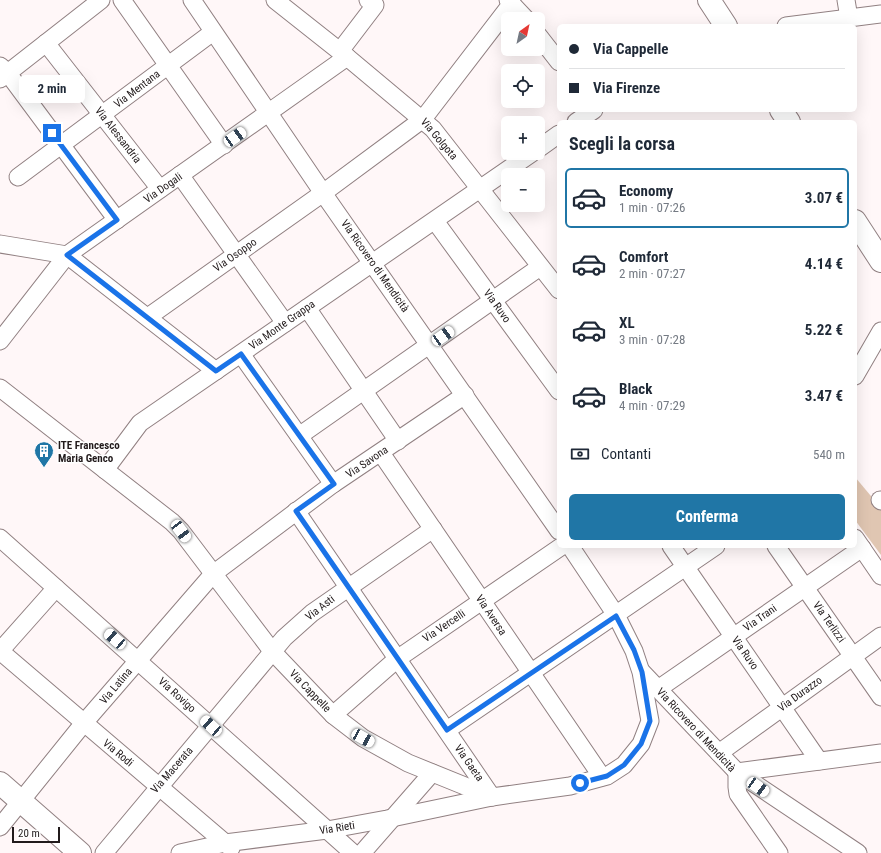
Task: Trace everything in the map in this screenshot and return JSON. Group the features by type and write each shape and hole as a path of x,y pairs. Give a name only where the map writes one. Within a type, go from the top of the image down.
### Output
{"street":[{"path":"101,0 46,43 2,72 61,145 117,220"},
{"path":"122,0 224,144"},
{"name":"Via Ricovero di Mendicità","path":"192,0 323,193 557,528"},
{"name":"Via Golgota","path":"275,0 344,54 423,119 433,129 557,288"},
{"name":"Via Dogali","path":"0,341 67,255 268,113 344,54 375,5 368,0"},
{"path":"709,0 725,24"},
{"path":"846,0 849,18"},
{"path":"510,2 519,12"},
{"name":"Via Osoppo","path":"148,317 323,193 423,119 510,2"},
{"path":"802,24 881,14"},
{"name":"Via Mentana","path":"18,177 214,32"},
{"name":"Via Alessandria","path":"46,43 160,189"},
{"path":"545,44 557,59"},
{"path":"579,120 591,112"},
{"path":"545,144 557,135"},
{"name":"Via Monte Grappa","path":"105,470 140,423 522,160"},
{"path":"180,175 285,323"},
{"name":"Via Ruvo","path":"435,221 557,388"},
{"path":"857,224 878,251"},
{"path":"0,244 67,255 216,371"},
{"path":"299,436 540,267"},
{"path":"307,308 398,441"},
{"path":"857,373 881,331"},
{"path":"241,354 334,484"},
{"name":"Via Cappelle","path":"0,388 172,522 272,651 333,715 363,738 408,763 432,774 492,796 570,786 602,777 624,765 641,744 650,721 648,682"},
{"name":"Via Savona","path":"213,574 334,484 465,395"},
{"name":"Via Aversa","path":"381,453 602,777"},
{"name":"Via Gaeta","path":"296,511 492,796"},
{"name":"Via Asti","path":"272,651 312,613 433,529"},
{"name":"Via Rovigo","path":"0,538 353,853"},
{"path":"859,543 881,576"},
{"name":"Via Vercelli","path":"333,715 397,659 559,548"},
{"name":"Via Ricovero di Mendicità","path":"571,548 616,616 634,650 648,682 738,772 738,794 779,853"},
{"name":"Via Ruvo","path":"672,548 819,761"},
{"path":"447,730 616,616 713,548"},
{"name":"Via Terlizzi","path":"777,548 881,697"},
{"name":"Via Trani","path":"648,682 733,637 805,588 853,548"},
{"name":"Via Latina","path":"0,827 83,724 213,574"},
{"path":"0,651 56,588"},
{"name":"Via Durazzo","path":"719,754 881,636"},
{"name":"Via Rodi","path":"0,651 83,724 231,848"},
{"name":"Via Macerata","path":"104,853 158,786 211,726 272,651"},
{"path":"738,772 881,753"},
{"path":"738,772 858,853"},
{"path":"362,853 432,774"},
{"path":"0,783 80,853"},
{"name":"Via Rieti","path":"180,853 231,848 393,818 492,796"}],"shaded area":[{"path":"857,479 881,508 881,555 857,523"}],"place":[{"name":"ITE Francesco Maria Genco","path":"44,468"}],"route":[{"path":"52,133 117,220 67,255 216,371 241,354 334,484 296,511 447,730 616,616 634,650 642,672 650,721 641,744 624,765 607,776 580,783"}]}
